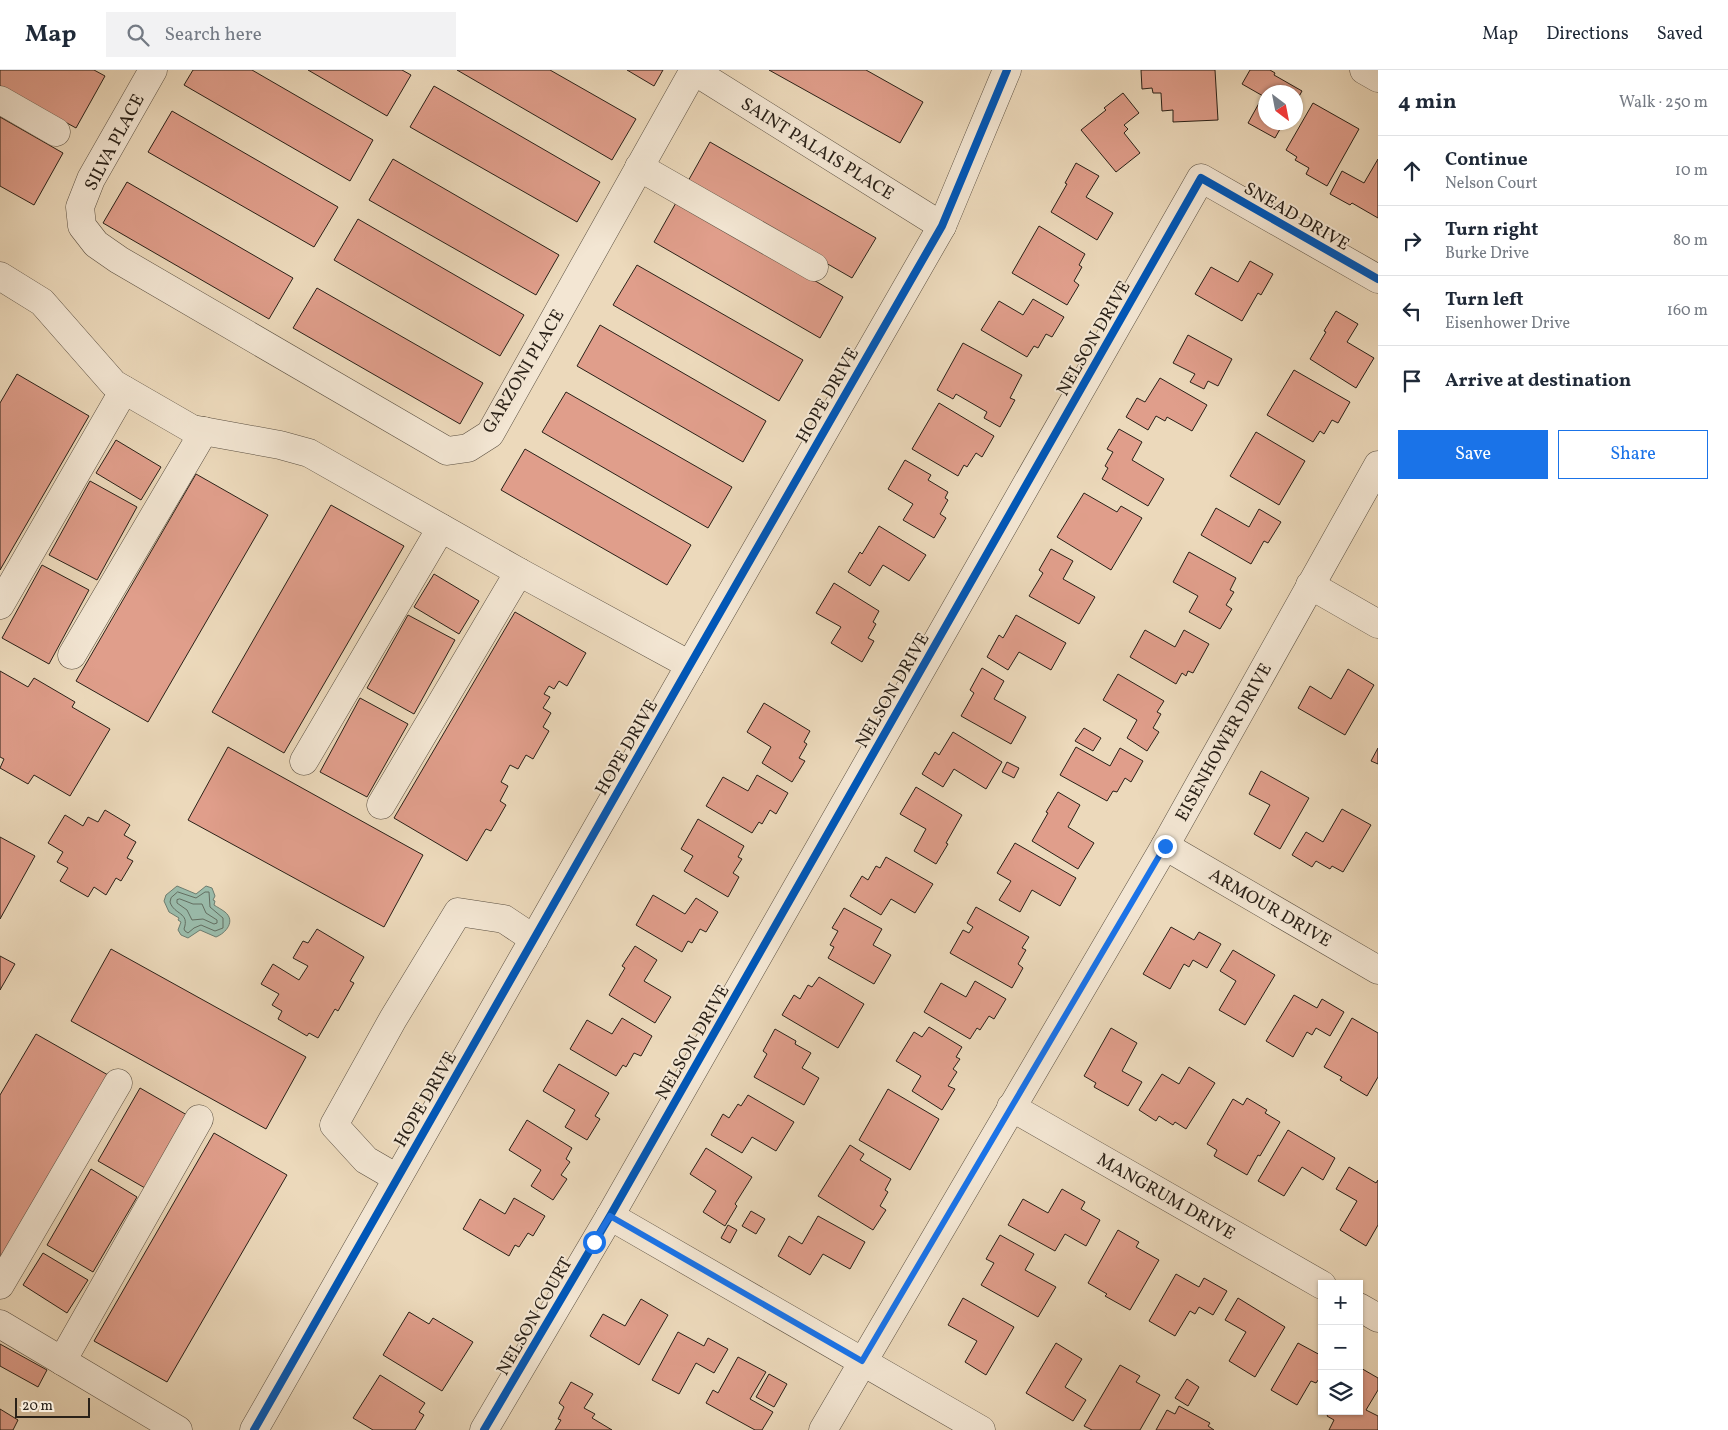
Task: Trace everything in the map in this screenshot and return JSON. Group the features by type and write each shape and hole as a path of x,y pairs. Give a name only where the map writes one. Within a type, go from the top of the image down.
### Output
{"street":[{"name":"SILVA PLACE","path":"119,260 96,244 82,226 80,206 91,179 153,70"},
{"name":"GARZONI PLACE","path":"119,260 447,450 468,448 490,434 694,70"},
{"name":"SAINT PALAIS PLACE","path":"694,70 942,226"},
{"name":"HOPE DRIVE","path":"254,1430 942,226 1007,70"},
{"path":"1364,70 1378,78"},
{"path":"0,100 56,132"},
{"path":"639,167 814,267"},
{"name":"SNEAD DRIVE","path":"1201,178 1378,279"},
{"name":"NELSON DRIVE","path":"610,1216 1201,178"},
{"path":"0,276 42,302 114,384 192,429 280,445 310,453 519,572 690,664"},
{"path":"0,605 124,390"},
{"path":"72,655 204,431"},
{"name":"EISENHOWER DRIVE","path":"823,1430 1165,846 1378,464"},
{"path":"304,761 441,528"},
{"path":"381,805 519,572"},
{"path":"1310,585 1378,624"},
{"name":"ARMOUR DRIVE","path":"1165,846 1378,970"},
{"path":"397,1178 366,1160 334,1125 393,1019 458,912 504,919 534,939"},
{"path":"0,1285 118,1083"},
{"name":"MANGRUM DRIVE","path":"1011,1107 1318,1284"},
{"path":"62,1361 199,1119"},
{"path":"610,1216 980,1430"},
{"name":"NELSON COURT","path":"484,1430 610,1216"},
{"path":"1363,1309 1378,1318"},
{"path":"0,1324 178,1430"}],"water":[{"path":"177,886 196,894 206,886 212,888 215,896 213,900 215,901 214,905 225,912 230,919 226,930 216,937 200,930 188,938 181,935 178,930 181,922 178,920 179,918 169,912 164,901 166,895"}],"building":[{"path":"0,70 94,70 105,76 76,128 0,86"},
{"path":"193,70 252,70 373,140 350,181 184,85"},
{"path":"308,70 402,70 411,75 387,116"},
{"path":"457,70 550,70 636,119 612,160"},
{"path":"627,70 663,70 654,86"},
{"path":"769,70 866,70 923,102 900,143"},
{"path":"1141,70 1215,70 1218,120 1173,122 1173,110 1162,111 1161,93 1153,93 1152,88 1142,89"},
{"path":"1250,70 1270,70 1275,73 1274,75 1292,85 1258,85 1258,93 1242,84"},
{"path":"434,86 600,182 577,222 410,127"},
{"path":"1123,93 1139,113 1124,125 1128,129 1124,133 1140,153 1116,172 1081,130 1106,110 1104,108"},
{"path":"1313,103 1359,129 1327,186 1306,174 1309,168 1295,160 1297,157 1286,150 1297,130 1303,130 1303,120"},
{"path":"1258,105 1258,129 1248,123"},
{"path":"172,111 338,207 314,247 148,152"},
{"path":"0,117 63,153 34,205 0,186"},
{"path":"1261,130 1280,130 1275,138"},
{"path":"710,142 876,238 852,278 687,183"},
{"path":"393,159 559,255 536,295 369,200"},
{"path":"1378,159 1378,218 1352,203 1350,205 1330,194 1342,171 1364,183"},
{"path":"1076,163 1099,176 1086,197 1113,213 1097,240 1051,212 1067,184 1065,183"},
{"path":"127,182 293,278 269,319 103,223"},
{"path":"677,201 843,297 820,338 654,242"},
{"path":"358,219 524,315 500,356 334,260"},
{"path":"1039,226 1085,254 1079,265 1082,267 1074,281 1079,285 1067,305 1012,273"},
{"path":"1250,261 1273,274 1261,295 1258,293 1242,321 1195,294 1211,267 1238,282"},
{"path":"637,265 803,360 779,401 613,305"},
{"path":"317,288 483,383 460,424 293,328"},
{"path":"1033,299 1064,317 1052,337 1046,334 1038,348 1034,346 1027,357 981,330 999,301 1023,315"},
{"path":"1336,311 1358,324 1347,342 1374,358 1356,388 1310,359"},
{"path":"600,325 766,421 743,462 577,366"},
{"path":"1188,335 1232,359 1218,386 1208,381 1204,389 1190,382 1195,374 1173,363"},
{"path":"963,343 1022,375 1010,398 1015,400 1000,427 984,418 987,412 956,394 953,399 937,390"},
{"path":"1294,370 1350,402 1338,423 1332,420 1324,434 1320,431 1313,442 1267,415"},
{"path":"17,374 89,416 0,570 0,403"},
{"path":"1160,378 1207,405 1192,431 1167,417 1165,421 1156,416 1148,430 1126,417 1137,398 1145,402"},
{"path":"566,392 732,487 708,528 542,432"},
{"path":"939,403 994,436 982,457 976,453 967,467 964,465 958,476 912,449"},
{"path":"1119,429 1142,442 1132,460 1164,479 1148,506 1102,479 1108,468 1105,466 1113,452 1107,449"},
{"path":"1256,432 1305,461 1279,505 1230,476"},
{"path":"116,440 161,467 141,500 96,473"},
{"path":"525,449 691,545 667,585 501,490"},
{"path":"905,460 931,475 928,480 948,492 945,498 948,500 940,514 946,518 934,538 903,520 913,504 888,489"},
{"path":"196,474 268,515 148,722 76,681"},
{"path":"90,481 137,507 97,580 49,555"},
{"path":"1084,493 1117,512 1121,506 1142,518 1111,570 1057,537"},
{"path":"331,505 404,546 284,753 212,712"},
{"path":"1216,508 1249,527 1259,509 1281,522 1268,543 1264,541 1251,564 1201,535"},
{"path":"879,526 926,555 909,581 883,565 870,586 848,572 860,552 862,554"},
{"path":"1051,549 1073,561 1063,579 1095,597 1079,624 1029,596 1043,573 1039,570"},
{"path":"1189,552 1236,578 1230,590 1234,592 1226,605 1232,609 1220,629 1189,612 1198,596 1173,582"},
{"path":"42,565 89,590 49,664 2,638"},
{"path":"434,574 479,601 459,634 414,607"},
{"path":"834,583 879,611 873,622 876,624 868,638 874,641 862,662 831,643 841,627 816,613"},
{"path":"515,612 586,653 567,686 559,681 554,689 549,686 544,694 550,697 543,708 551,713 543,727 549,731 533,759 526,755 518,769 510,765 501,782 508,786 500,801 506,805 491,831 486,829 467,861 394,818"},
{"path":"408,615 455,640 414,714 367,688"},
{"path":"1016,615 1066,643 1051,670 1019,652 1008,670 987,657 999,635 1003,638"},
{"path":"1145,630 1175,647 1184,630 1209,644 1193,673 1188,671 1186,676 1182,673 1176,684 1130,657"},
{"path":"982,668 1004,681 994,699 1026,717 1011,744 961,716 974,693 970,690"},
{"path":"1348,669 1374,685 1345,735 1298,708 1310,686 1331,699"},
{"path":"0,671 28,687 34,678 75,702 72,707 110,729 70,796 34,775 28,784 0,768 4,759 0,757"},
{"path":"1118,674 1164,701 1157,712 1161,714 1153,728 1159,732 1147,751 1127,738 1137,720 1103,700"},
{"path":"360,698 408,724 367,797 320,772"},
{"path":"764,703 810,731 804,742 807,744 799,758 805,761 792,782 762,763 771,747 747,732"},
{"path":"1084,728 1101,738 1093,751 1075,741"},
{"path":"953,732 1002,762 986,789 954,769 943,787 922,774 935,752 939,755"},
{"path":"228,747 423,855 384,927 188,820"},
{"path":"1076,747 1110,766 1120,748 1143,761 1131,782 1125,778 1117,792 1113,791 1107,801 1060,775"},
{"path":"1378,748 1378,764 1371,761"},
{"path":"1007,762 1019,768 1014,778 1002,772"},
{"path":"1261,771 1309,798 1280,849 1254,834 1270,805 1249,794"},
{"path":"757,775 788,793 776,814 770,810 762,824 759,822 752,833 706,806 723,777 748,791"},
{"path":"916,787 962,815 936,864 914,851 926,829 900,814"},
{"path":"1058,792 1080,805 1068,827 1094,843 1078,869 1032,841"},
{"path":"1342,809 1371,825 1343,872 1332,866 1330,869 1316,861 1312,867 1292,855 1306,832 1323,842"},
{"path":"105,810 130,825 124,835 136,842 127,858 133,861 121,881 116,878 106,895 94,887 88,897 60,881 68,868 57,862 63,852 48,843 65,815 83,826 88,817 98,822"},
{"path":"698,819 744,846 738,857 742,859 733,873 739,877 728,897 684,871 693,856 681,849"},
{"path":"0,837 35,856 0,919"},
{"path":"1015,843 1076,878 1060,906 1032,890 1020,912 999,900 1011,881 997,873"},
{"path":"886,857 933,884 915,913 891,899 881,915 850,896 862,876 868,880 876,866 880,868"},
{"path":"653,895 685,914 696,898 718,912 706,932 700,929 692,943 688,941 682,952 636,925"},
{"path":"976,907 1029,937 1022,948 1026,950 1018,964 1023,968 1012,988 950,953 963,930 969,933 973,927 967,923"},
{"path":"844,908 882,929 873,945 891,955 874,984 828,958 834,947 830,945 838,931 832,928"},
{"path":"1171,927 1194,940 1199,932 1221,944 1207,968 1193,960 1189,967 1184,964 1170,989 1143,974"},
{"path":"317,929 364,957 350,981 354,983 338,1011 335,1009 318,1038 309,1033 307,1036 278,1019 282,1011 272,1005 279,994 261,984 273,964 299,980 308,966 293,958 303,941 308,943"},
{"path":"635,946 657,960 644,981 671,997 655,1023 609,995 625,968 622,966"},
{"path":"111,949 306,1057 266,1129 71,1021"},
{"path":"1233,950 1275,975 1245,1025 1219,1010 1236,981 1220,971"},
{"path":"0,956 15,964 0,990"},
{"path":"819,977 864,1004 838,1048 782,1015 794,995 800,999 808,985 812,987"},
{"path":"975,981 1006,999 994,1019 989,1016 980,1030 977,1028 970,1039 924,1012 941,983 966,997"},
{"path":"1294,995 1317,1008 1322,999 1344,1012 1330,1036 1316,1028 1312,1035 1307,1032 1293,1057 1266,1041"},
{"path":"622,1018 652,1036 641,1056 634,1053 626,1067 623,1065 616,1076 570,1049 587,1020 612,1034"},
{"path":"1352,1018 1378,1033 1378,1077 1367,1096 1340,1080 1342,1077 1324,1067"},
{"path":"929,1027 962,1047 956,1057 960,1059 953,1069 957,1072 948,1086 955,1089 942,1110 912,1091 921,1076 896,1061 914,1032 922,1037"},
{"path":"1111,1028 1137,1043 1122,1071 1142,1082 1128,1106 1094,1087 1096,1083 1084,1076"},
{"path":"775,1029 796,1041 795,1044 811,1053 802,1068 819,1078 804,1105 754,1077 767,1054 763,1051"},
{"path":"36,1034 108,1075 0,1261 0,1095"},
{"path":"559,1064 609,1093 595,1116 600,1119 587,1140 565,1127 575,1110 543,1091"},
{"path":"1189,1067 1215,1083 1186,1129 1175,1122 1173,1125 1159,1116 1156,1121 1139,1110 1162,1074 1179,1084"},
{"path":"140,1088 187,1115 145,1188 98,1161"},
{"path":"888,1089 939,1119 910,1170 859,1140"},
{"path":"748,1095 794,1122 776,1151 752,1137 742,1153 711,1135 723,1114 729,1118 738,1104 741,1106"},
{"path":"1247,1098 1267,1110 1265,1113 1280,1122 1247,1175 1214,1156 1217,1150 1207,1144 1233,1099 1243,1105"},
{"path":"527,1120 572,1148 566,1159 570,1162 561,1175 567,1179 553,1200 531,1186 541,1170 509,1150"},
{"path":"1288,1130 1335,1158 1323,1180 1302,1167 1284,1196 1258,1181"},
{"path":"214,1133 287,1175 167,1382 94,1341"},
{"path":"850,1145 864,1154 860,1160 891,1179 885,1190 888,1192 880,1206 886,1210 873,1230 818,1196"},
{"path":"706,1148 752,1177 735,1204 737,1206 725,1226 703,1212 716,1191 690,1174"},
{"path":"1349,1167 1376,1183 1378,1180 1378,1225 1366,1246 1340,1230 1357,1201 1336,1189"},
{"path":"91,1169 137,1197 93,1272 47,1245"},
{"path":"1062,1189 1085,1202 1081,1209 1100,1220 1086,1246 1065,1234 1055,1251 1008,1225 1023,1199 1048,1213"},
{"path":"514,1198 545,1216 533,1236 528,1233 519,1247 515,1245 509,1256 463,1229 480,1199 505,1214"},
{"path":"751,1211 765,1219 756,1234 742,1226"},
{"path":"818,1216 865,1242 850,1269 823,1254 810,1275 778,1256 789,1236 802,1244"},
{"path":"728,1225 737,1230 730,1243 721,1238"},
{"path":"1118,1230 1139,1242 1136,1247 1159,1260 1130,1310 1105,1296 1107,1294 1088,1283"},
{"path":"1000,1235 1034,1254 1025,1270 1056,1287 1038,1317 981,1285 994,1263 986,1259"},
{"path":"43,1253 88,1280 67,1313 23,1285"},
{"path":"1176,1274 1199,1287 1204,1278 1227,1291 1213,1315 1199,1307 1195,1314 1190,1311 1175,1336 1149,1321"},
{"path":"963,1298 1014,1327 986,1375 965,1362 977,1341 948,1325"},
{"path":"1238,1298 1285,1327 1255,1377 1229,1361 1246,1332 1225,1320"},
{"path":"641,1299 668,1315 639,1365 590,1336 603,1314 625,1326"},
{"path":"409,1312 429,1324 433,1318 473,1342 442,1391 383,1355"},
{"path":"678,1332 704,1346 708,1338 728,1349 714,1373 696,1363 679,1394 652,1380"},
{"path":"1056,1343 1082,1359 1065,1387 1086,1400 1073,1421 1026,1393"},
{"path":"1298,1343 1318,1354 1318,1380 1316,1383 1311,1381 1297,1405 1271,1390"},
{"path":"0,1344 47,1370 38,1387 0,1366"},
{"path":"738,1357 766,1372 750,1399 773,1412 762,1430 755,1430 706,1403 713,1390 718,1393"},
{"path":"1120,1365 1140,1376 1136,1382 1160,1395 1140,1430 1092,1430 1084,1426"},
{"path":"1363,1369 1378,1378 1378,1390 1366,1410 1378,1416 1378,1430 1329,1430 1334,1420 1327,1416 1363,1415"},
{"path":"769,1374 787,1384 774,1407 756,1397"},
{"path":"380,1375 425,1403 419,1412 424,1415 415,1430 373,1430 353,1418"},
{"path":"1187,1379 1199,1387 1188,1406 1175,1398"},
{"path":"571,1382 593,1394 584,1408 595,1414 592,1418 612,1430 555,1430 561,1420 558,1419 564,1407 559,1403"},
{"path":"1179,1406 1210,1423 1208,1426 1214,1430 1156,1430 1167,1410 1175,1414"},
{"path":"0,1409 18,1420 13,1430 0,1430"}],"cycle path":[{"path":"254,1430 942,226 1007,70"},
{"path":"484,1430 610,1216 1201,178 1378,279"}],"route":[{"path":"594,1242 610,1216 862,1361 1165,846"}]}
